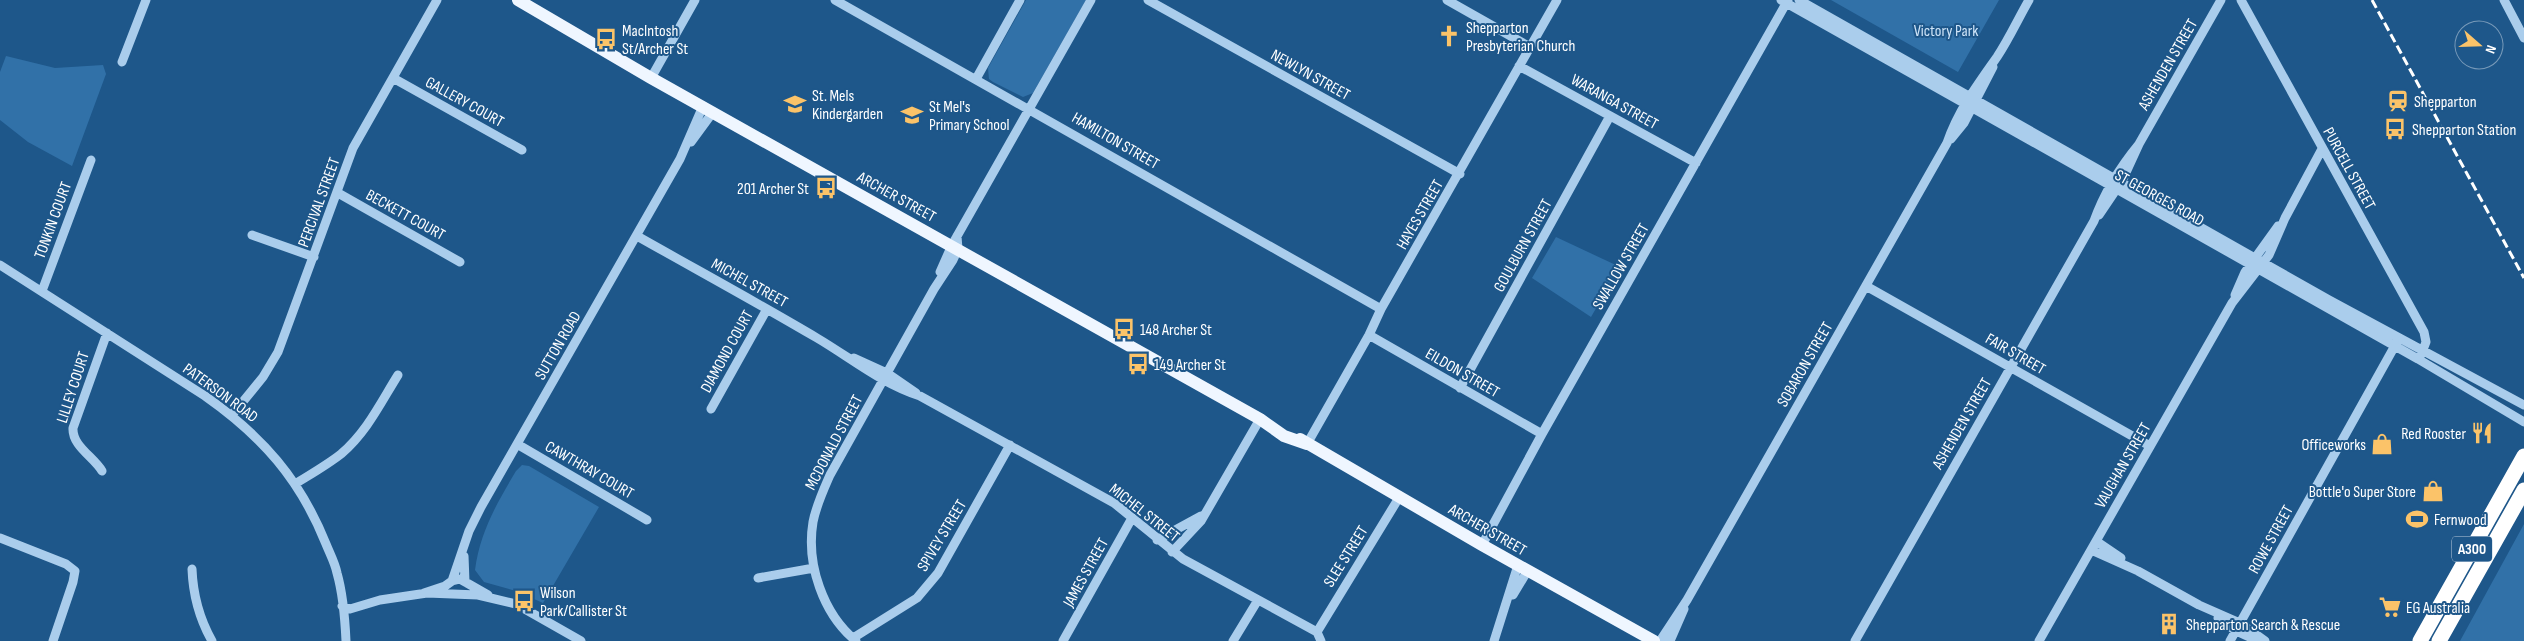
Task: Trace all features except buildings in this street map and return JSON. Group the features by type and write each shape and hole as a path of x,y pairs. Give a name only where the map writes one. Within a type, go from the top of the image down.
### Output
{"highway":[{"name":"A300","path":"2420,641 2524,456"},
{"name":"A300","path":"2439,641 2524,490"}],"main road":[{"name":"ARCHER STREET","path":"518,0 651,78 956,244 1260,419 1280,434 1307,444 1648,639"}],"street":[{"path":"122,62 146,0"},
{"name":"PERCIVAL STREET","path":"232,415 263,377 278,352 353,148 437,0"},
{"path":"651,78 695,0"},
{"name":"HAMILTON STREET","path":"835,0 1381,309"},
{"path":"976,80 1020,0"},
{"name":"MCDONALD STREET","path":"854,640 824,599 814,568 812,538 818,503 833,470 934,289 956,244 1092,0"},
{"name":"NEWLYN STREET","path":"1148,0 1460,174"},
{"path":"1447,0 1530,46"},
{"name":"HAYES STREET","path":"1307,444 1369,335 1381,309 1460,174 1557,0"},
{"name":"ST GEORGES ROAD","path":"1799,0 1824,19"},
{"path":"1974,98 2029,0"},
{"name":"ASHENDEN STREET","path":"1855,641 2221,0"},
{"name":"PURCELL STREET","path":"2241,0 2424,332 2426,340 2423,350"},
{"path":"2504,0 2524,38"},
{"name":"ST GEORGES ROAD","path":"1785,1 1848,32 1869,45 1888,61 2113,188 2166,212"},
{"name":"SWALLOW STREET","path":"1482,545 1542,434 1696,163 1785,1"},
{"name":"ST GEORGES ROAD","path":"1869,45 1892,52 2118,179 2166,212 2397,342 2418,359 2524,422"},
{"path":"1888,61 1892,52"},
{"name":"WARANGA STREET","path":"1519,66 1696,163"},
{"path":"1926,83 1931,74"},
{"name":"GALLERY COURT","path":"393,78 522,150"},
{"name":"SOBARON STREET","path":"1670,641 1687,600 1947,143 1954,123 1974,98"},
{"name":"SUTTON ROAD","path":"452,582 480,508 708,109"},
{"name":"GOULBURN STREET","path":"1460,388 1610,116"},
{"path":"2007,128 2012,119"},
{"path":"2029,141 2035,132"},
{"path":"2050,153 2056,144"},
{"name":"VAUGHAN STREET","path":"2039,641 2322,149"},
{"path":"2075,166 2080,158"},
{"path":"2075,166 2080,158"},
{"name":"TONKIN COURT","path":"42,291 90,160"},
{"name":"BECKETT COURT","path":"338,193 460,262"},
{"path":"252,236 314,257"},
{"name":"MICHEL STREET","path":"637,236 848,356 862,368 885,376 904,391 920,396 1114,503 1172,552 1202,571 1316,632"},
{"name":"PATERSON ROAD","path":"0,265 232,415 261,441 295,484 317,522 337,572 346,641"},
{"name":"FAIR STREET","path":"1866,286 2150,446"},
{"name":"DIAMOND COURT","path":"711,408 766,309"},
{"name":"LILLEY COURT","path":"102,471 96,460 81,447 73,435 74,421 107,333"},
{"name":"EILDON STREET","path":"1369,335 1542,434"},
{"name":"ST GEORGES ROAD","path":"2397,342 2423,350 2524,405"},
{"name":"ROWE STREET","path":"2230,641 2397,342"},
{"path":"2418,359 2423,350"},
{"path":"2458,382 2463,372"},
{"path":"295,484 328,463 353,442 370,421 398,375"},
{"path":"1172,552 1207,512 1260,419"},
{"name":"CAWTHRAY COURT","path":"517,444 647,520"},
{"name":"SPIVEY STREET","path":"854,640 917,598 938,574 1010,445"},
{"name":"SLEE STREET","path":"1316,632 1400,496"},
{"path":"1157,540 1207,512"},
{"name":"JAMES STREET","path":"1063,641 1132,518"},
{"path":"0,538 66,564 75,571 53,641"},
{"path":"2096,541 2138,571"},
{"name":"SUTTON ROAD","path":"464,548 466,583"},
{"path":"2091,550 2138,571 2264,641"},
{"path":"1494,641 1523,567"},
{"path":"758,578 814,568"},
{"path":"192,569 192,589 199,613 212,641"},
{"path":"424,593 458,579 502,601"},
{"path":"452,582 450,587 458,594"},
{"path":"458,594 467,587 466,583"},
{"path":"342,606 350,608 380,600 424,593 458,594 516,604 570,638 581,641"},
{"path":"1233,641 1258,600"},
{"name":"SOBARON STREET","path":"1648,639 1687,600"},
{"path":"2238,627 2259,641"},
{"path":"1316,632 1321,641"}],"green space":[{"path":"1026,0 1086,0 1033,93 1023,97 989,79 988,68"},
{"name":"Victory Park","path":"1831,0 1999,0 1958,72"},
{"path":"6,56 55,68 103,65 106,74 72,166 28,142 0,120 0,72"},
{"path":"1556,237 1620,267 1591,317 1532,278"},
{"path":"522,465 529,466 599,507 543,603 516,591 484,582 475,570 477,556 490,518 516,471"},
{"path":"2524,524 2524,641 2460,641 2518,535"}],"railway":[{"path":"2372,0 2524,278"}],"place":[{"name":"Shepparton Presbyterian Church","path":"1449,36"},
{"name":"MacIntosh St/Archer St","path":"606,39"},
{"name":"Shepparton","path":"2398,101"},
{"name":"St. Mels Kindergarden","path":"795,104"},
{"name":"St Mel's Primary School","path":"912,115"},
{"name":"Shepparton Station","path":"2395,129"},
{"name":"201 Archer St","path":"826,188"},
{"name":"148 Archer St","path":"1124,329"},
{"name":"149 Archer St","path":"1138,364"},
{"name":"Red Rooster","path":"2482,433"},
{"name":"Officeworks","path":"2382,444"},
{"name":"Bottle'o Super Store","path":"2433,491"},
{"name":"Fernwood","path":"2417,519"},
{"name":"Wilson Park/Callister St","path":"524,601"},
{"name":"EG Australia","path":"2390,607"},
{"name":"Shepparton Search & Rescue","path":"2169,624"}]}
